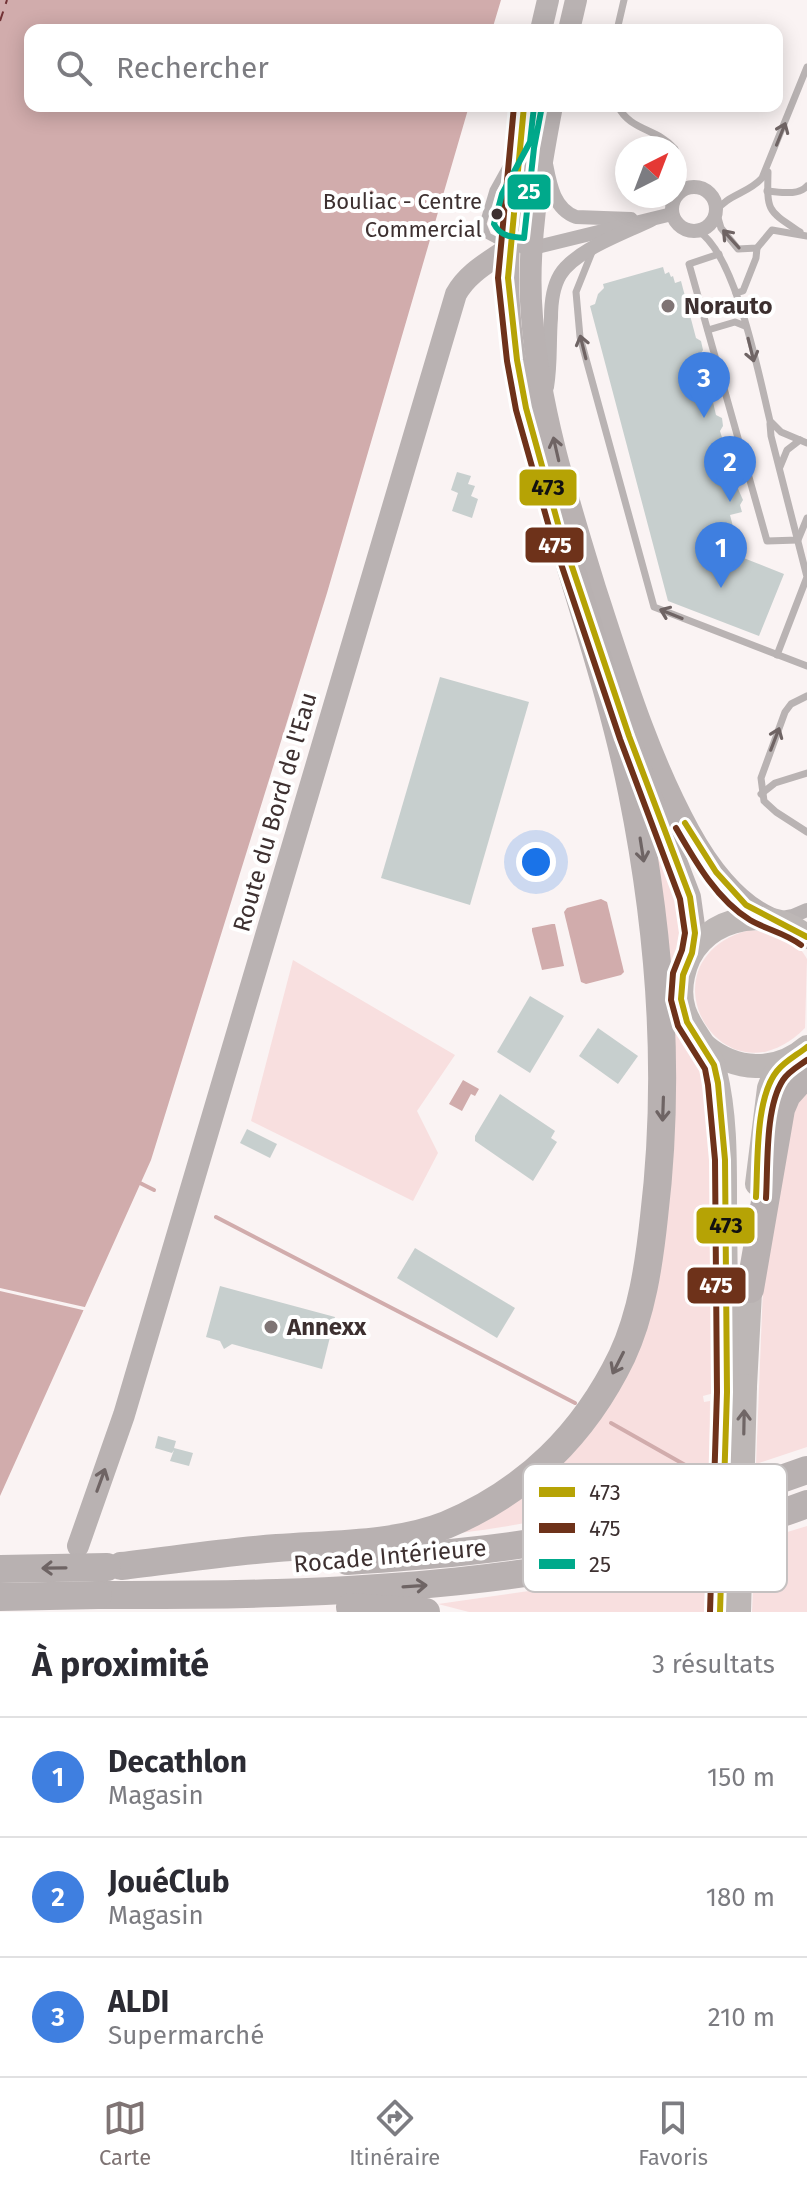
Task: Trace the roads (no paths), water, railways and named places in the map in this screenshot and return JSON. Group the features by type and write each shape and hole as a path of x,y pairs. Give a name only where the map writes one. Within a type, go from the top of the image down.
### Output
{"highway":[{"path":"544,1464 576,1431 603,1392 623,1353 640,1302 651,1250 661,1162 664,1068 649,902 632,793 620,740 560,531"},
{"path":"750,1289 781,1109 801,1060"},
{"name":"Rocade Intérieure","path":"787,1476 807,1468"},
{"path":"0,1569 114,1566 275,1548 346,1544 443,1526 523,1481"},
{"path":"787,1512 807,1504"},
{"path":"787,1516 807,1512"},
{"name":"Rocade Intérieure","path":"114,1566 275,1565 453,1553 523,1543"},
{"path":"0,1597 317,1591 460,1582 523,1573"},
{"path":"105,1595 319,1607 401,1608 426,1612"}],"main road":[{"path":"542,24 548,0"},
{"path":"570,24 576,0"},
{"path":"523,112 520,139 522,247 530,278 532,317 545,403 575,522 615,651 664,778 691,834 749,907 789,924 807,937"},
{"path":"551,112 522,247 508,278 517,360 532,434 560,531 629,736 690,897 695,933 692,953 683,975 681,999 687,1022 714,1065 723,1134 737,1464"},
{"name":"Route du Bord de l'Eau","path":"78,1546 124,1415 456,294 471,275 522,247"},
{"path":"692,953 706,936 725,923 747,917 772,919"},
{"path":"700,1042 718,1057 741,1066 765,1067 801,1060"},
{"path":"731,1464 736,1389 750,1289"},
{"path":"720,1612 721,1592"},
{"path":"739,1592 739,1612"}],"street":[{"path":"544,149 557,203 568,214 576,217 651,220"},
{"path":"673,208 672,214 679,226 685,229 698,231 712,222 716,211 713,197 702,188 687,189"},
{"path":"522,247 672,214"},
{"path":"545,403 552,356 550,319 558,279 571,263 651,220"},
{"path":"772,919 807,910"}],"lane":[{"path":"618,24 624,0"},
{"path":"757,248 738,249 721,228 716,211 724,201 758,184 768,169 807,67"},
{"path":"621,112 635,125 661,136"},
{"path":"768,169 767,201 773,214 806,236"},
{"path":"767,191 792,193 807,186"},
{"path":"736,293 743,291 757,248 772,230 806,236"},
{"path":"698,231 709,237 736,293 807,577 777,655"},
{"path":"595,248 588,257 576,292 580,337 654,607 807,666"},
{"path":"719,254 689,264 767,541 798,540"},
{"path":"708,330 735,322 745,326"},
{"path":"770,421 781,432 803,441"},
{"path":"780,469 787,450 803,441"},
{"path":"798,540 807,518"},
{"path":"807,696 791,704 785,712 765,766 761,794 776,812 807,832"},
{"path":"761,794 775,783 807,773"}],"waterway":[{"path":"138,1182 154,1190"},
{"path":"216,1217 575,1403"},
{"path":"611,1423 683,1464"}],"place":[{"name":"Bouliac - Centre Commercial","path":"497,214"},
{"name":"Norauto","path":"668,306"},
{"name":"ALDI","path":"704,418"},
{"name":"JouéClub","path":"730,502"},
{"name":"Decathlon","path":"721,588"},
{"name":"Annexx","path":"271,1327"}]}
